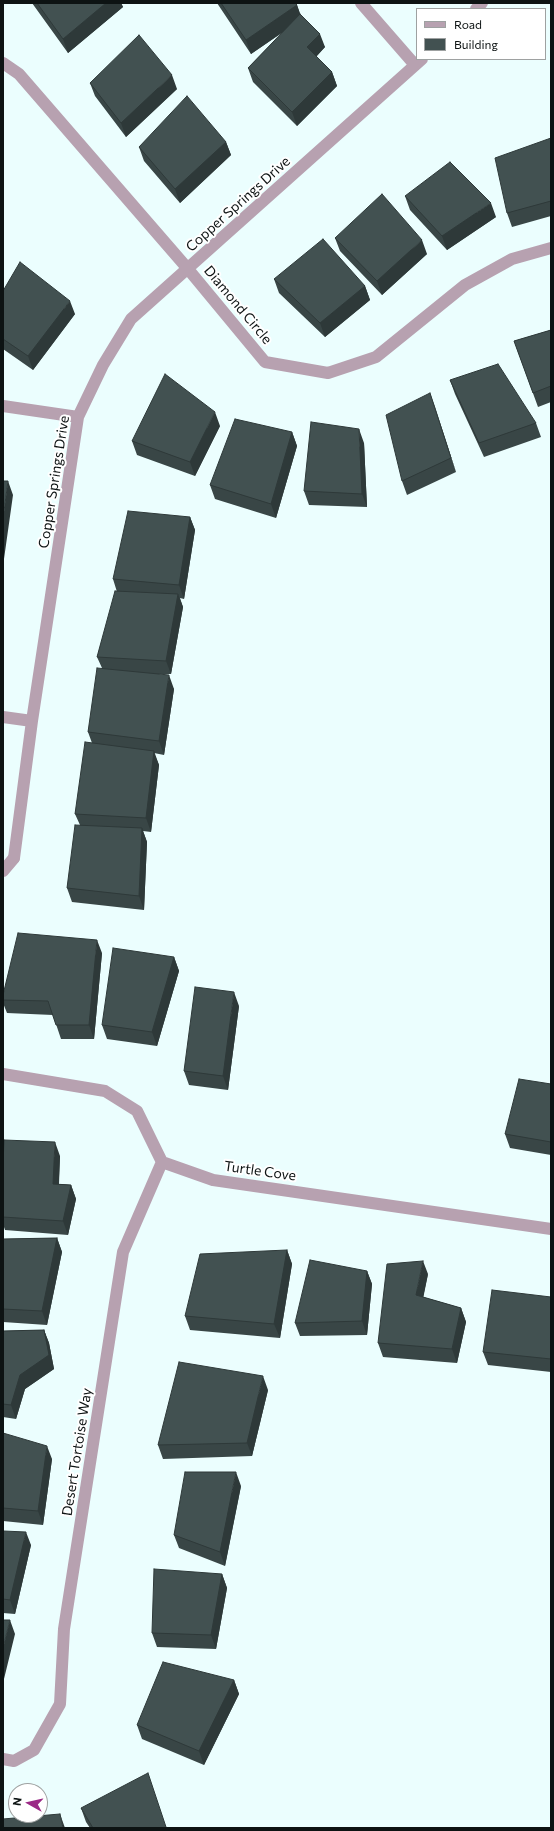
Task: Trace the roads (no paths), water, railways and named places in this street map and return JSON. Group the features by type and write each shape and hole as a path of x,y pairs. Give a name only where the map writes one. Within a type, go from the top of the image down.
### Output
{"street":[{"path":"362,3 416,60"},
{"name":"Copper Springs Drive","path":"3,871 14,858 32,721 78,418 103,365 131,319 418,62"},
{"name":"Diamond Circle","path":"3,63 19,74 188,269 265,362 328,373 376,357 465,285 512,259 551,248"},
{"path":"3,406 78,418"},
{"path":"3,717 32,721"},
{"path":"3,1074 105,1091 137,1111 162,1162"},
{"name":"Turtle Cove","path":"162,1162 213,1180 551,1229"},
{"name":"Desert Tortoise Way","path":"3,1759 14,1761 34,1750 60,1704 64,1630 123,1252 162,1162"}]}
